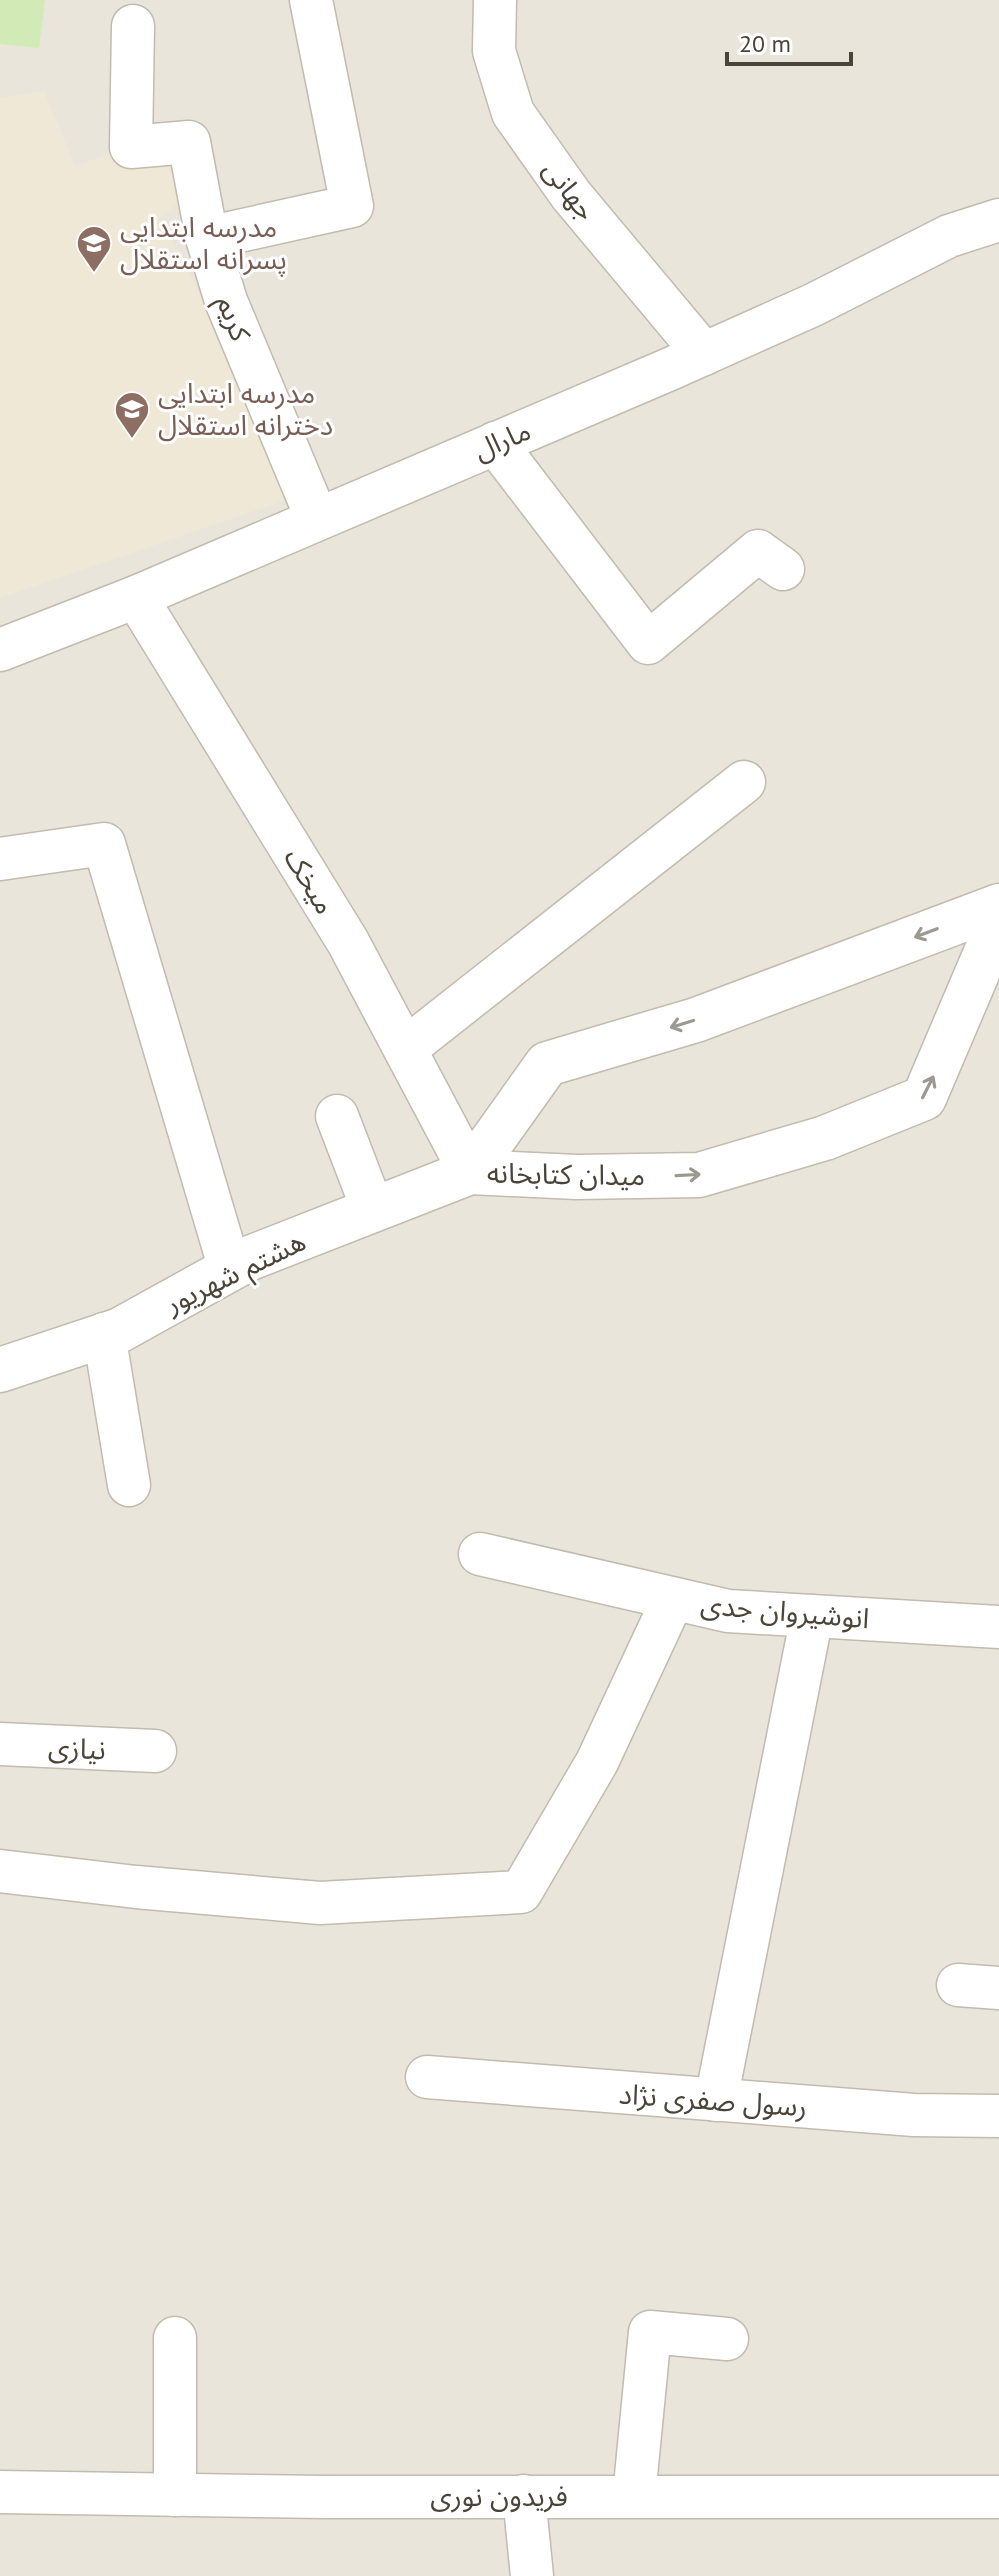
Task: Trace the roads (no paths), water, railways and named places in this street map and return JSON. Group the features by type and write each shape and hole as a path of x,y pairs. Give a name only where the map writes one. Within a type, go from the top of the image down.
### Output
{"street":[{"path":"207,238 352,206 311,0"},
{"name":"جهانی","path":"495,0 494,51 513,113 571,195 704,354"},
{"name":"کریم","path":"133,26 131,147 189,142 207,238 226,301 317,519"},
{"name":"مارال","path":"0,650 136,597 704,354 813,305 949,236 999,220"},
{"path":"495,443 648,643 758,551 783,569"},
{"name":"میخک","path":"136,597 348,942 470,1172"},
{"path":"405,1049 744,782"},
{"path":"0,859 104,844 230,1269"},
{"name":"میدان کتابخانه","path":"470,1172 547,1064 696,1020 999,906"},
{"name":"میدان کتابخانه","path":"470,1172 576,1177 699,1175 825,1138 924,1098 999,922"},
{"path":"337,1116 373,1210"},
{"name":"هشتم شهریور","path":"0,1370 120,1330 250,1258 470,1172"},
{"path":"104,1334 129,1485"},
{"name":"انوشیروان جدی","path":"480,1554 728,1611 999,1627"},
{"path":"0,1871 320,1903 521,1892 597,1762 673,1599"},
{"path":"716,2100 812,1616"},
{"name":"نیازی","path":"0,1744 155,1751"},
{"path":"958,1985 999,1988"},
{"name":"رسول صفری نژاد","path":"427,2077 914,2115 999,2116"},
{"path":"634,2496 650,2332 727,2339"},
{"path":"175,2338 175,2495"},
{"name":"فریدون نوری","path":"0,2492 999,2497"},
{"path":"524,2496 532,2576"}],"place":[{"name":"مدرسه ابتدایی پسرانه استقلال","path":"94,274"},
{"name":"مدرسه ابتدایی دخترانه استقلال","path":"132,440"}]}
